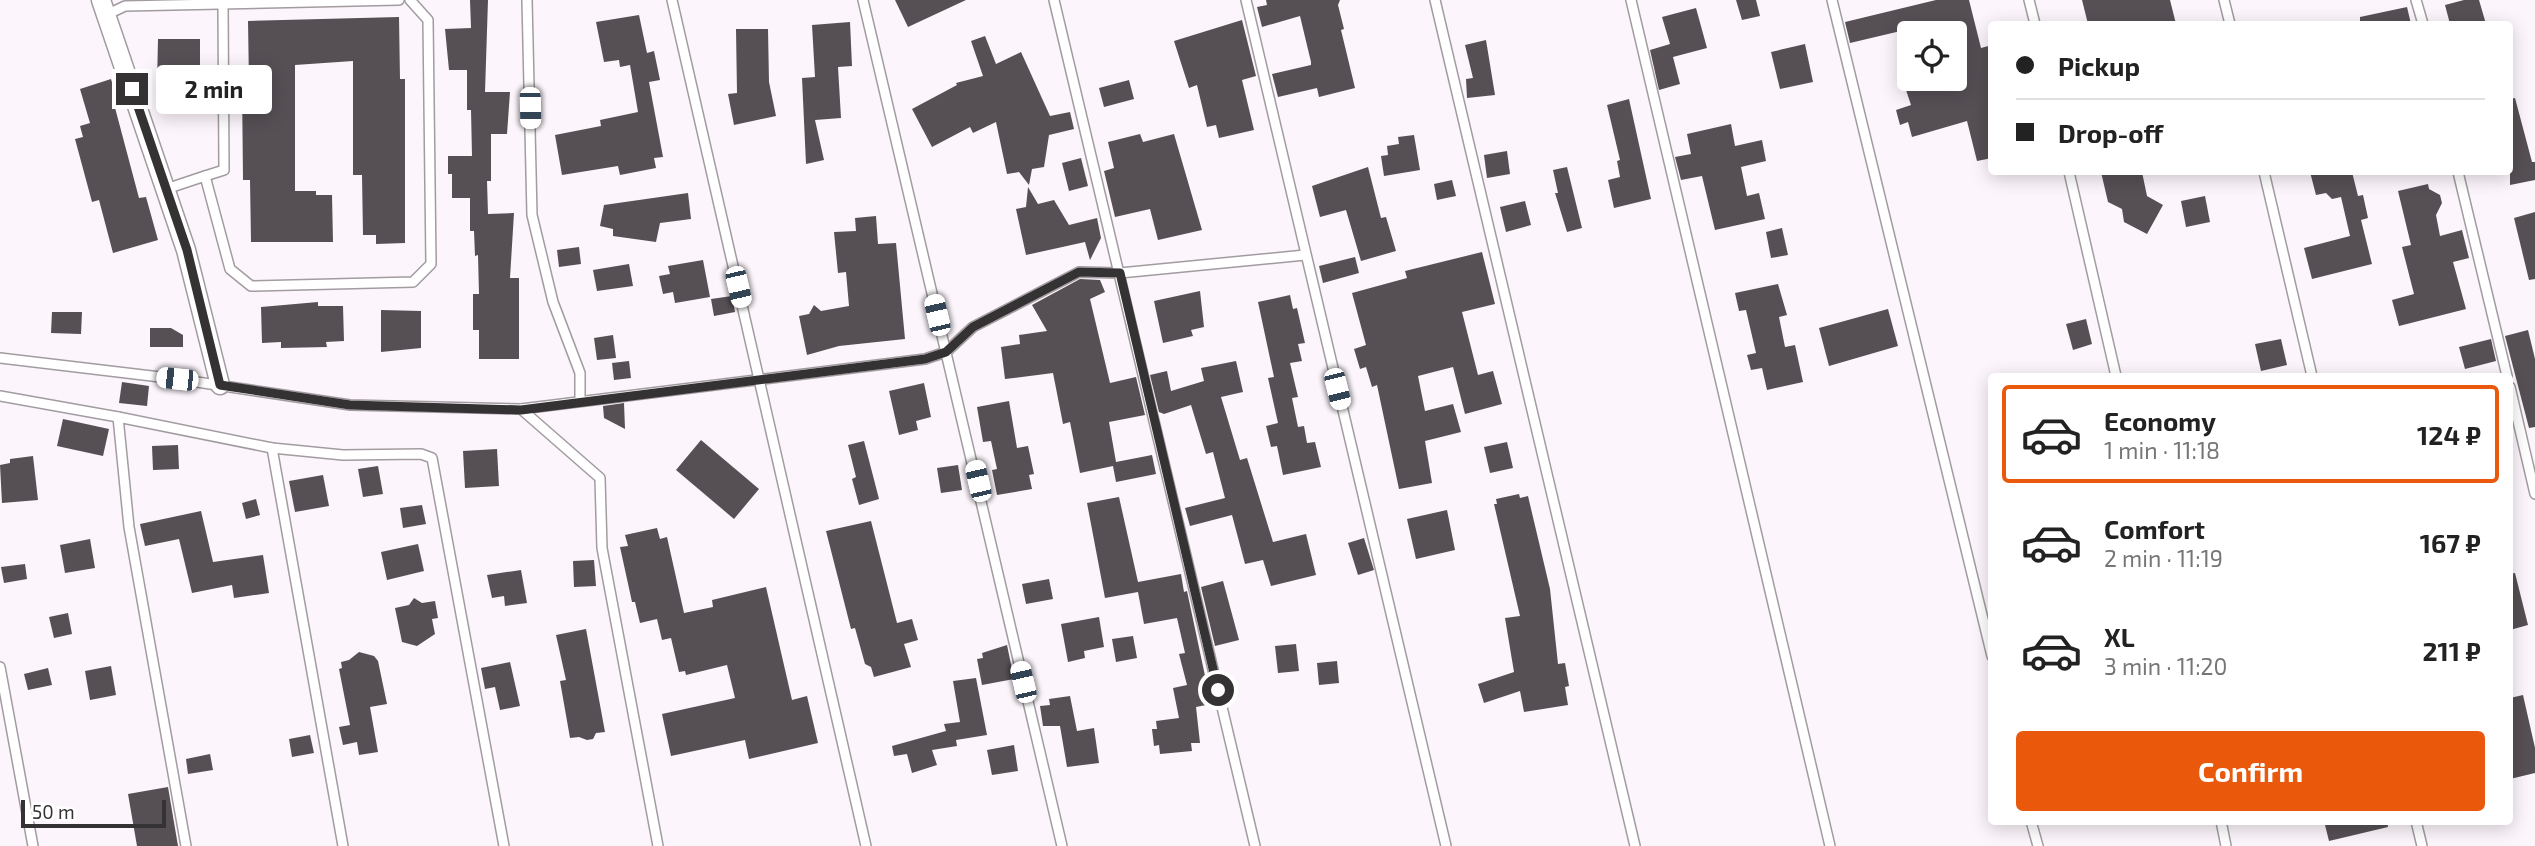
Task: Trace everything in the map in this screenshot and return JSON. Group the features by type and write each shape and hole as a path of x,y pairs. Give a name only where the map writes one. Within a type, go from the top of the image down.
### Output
{"street":[{"path":"104,7 187,250 220,385"}],"lane":[{"path":"104,7 399,0"},
{"path":"205,176 230,269 251,286 413,282 431,264 431,237 428,20 410,0"},
{"path":"527,0 532,215 553,302 580,373 580,400"},
{"path":"672,0 866,846"},
{"path":"863,0 1062,846"},
{"path":"1054,0 1255,846"},
{"path":"1246,0 1446,846"},
{"path":"1435,0 1635,846"},
{"path":"1631,0 1830,846"},
{"path":"1832,0 1988,640"},
{"path":"2029,0 2034,21"},
{"path":"2224,0 2229,21"},
{"path":"2416,0 2422,21"},
{"path":"166,189 224,170 223,5"},
{"path":"2070,175 2115,373"},
{"path":"2265,175 2311,373"},
{"path":"2459,175 2506,373"},
{"path":"0,358 220,385 350,405 521,410 580,400 925,359 946,352 973,327 1079,272 1120,273 1305,255"},
{"path":"0,396 118,416 272,448 343,455 421,454 432,458 504,846"},
{"path":"2513,400 2535,494"},
{"path":"521,410 600,478 602,548 657,846"},
{"path":"118,416 129,527 186,846"},
{"path":"272,448 343,846"},
{"path":"0,667 33,846"},
{"path":"2032,825 2038,846"},
{"path":"2222,825 2227,846"},
{"path":"2417,825 2422,846"}],"building":[{"path":"470,0 488,0 485,92 510,92 507,134 491,134 491,181 487,181 488,214 514,213 510,278 519,278 519,359 479,359 479,330 473,330 473,294 479,294 478,255 475,256 474,231 470,231 470,198 452,198 452,174 448,174 448,156 472,156 471,110 467,110 467,70 449,70 445,29 471,28"},
{"path":"895,0 966,0 908,27"},
{"path":"1266,0 1340,0 1338,5 1344,29 1341,30 1355,88 1319,97 1317,88 1278,97 1272,74 1311,65 1311,62 1300,16 1262,27 1257,7 1267,5"},
{"path":"1736,0 1756,0 1760,16 1742,20"},
{"path":"1936,0 1969,0 1981,48 1988,46 1988,159 1977,161 1967,121 1912,137 1908,122 1900,125 1896,110 1911,105 1906,91 1967,91 1967,21 1897,21 1897,32 1850,43 1845,22"},
{"path":"2082,0 2170,0 2175,21 2087,21"},
{"path":"2464,0 2479,0 2485,21 2449,21 2445,5"},
{"path":"2407,7 2410,21 2360,21 2360,17"},
{"path":"1696,8 1707,48 1673,57 1680,84 1659,90 1650,50 1670,44 1662,17"},
{"path":"639,15 647,53 654,51 660,80 649,82 663,157 654,158 656,168 620,175 618,166 562,175 555,135 601,126 600,120 638,112 630,65 620,67 619,60 604,62 596,22"},
{"path":"399,17 400,79 405,79 405,243 376,244 376,235 363,235 362,175 353,175 353,61 295,65 295,191 316,191 316,195 332,195 333,242 251,242 250,180 243,180 242,84 249,84 248,21"},
{"path":"1242,20 1256,76 1242,80 1254,130 1219,138 1216,125 1207,127 1197,85 1189,88 1174,41"},
{"path":"850,22 852,66 838,67 841,118 815,120 824,160 806,164 802,78 815,77 812,25"},
{"path":"736,29 768,29 769,82 776,116 734,125 728,94 737,93"},
{"path":"985,36 996,64 1021,52 1050,116 1070,112 1074,129 1049,135 1044,167 1032,169 1029,185 1019,172 1007,174 996,122 973,133 970,127 932,147 912,109 957,85 956,83 983,76 971,41"},
{"path":"158,39 200,39 200,88 205,88 205,110 174,111 174,83 157,83"},
{"path":"1486,40 1495,95 1467,98 1466,79 1473,78 1465,45"},
{"path":"1805,44 1813,82 1780,89 1771,52"},
{"path":"111,79 118,103 114,104 139,198 146,197 158,240 113,253 99,200 92,202 75,139 83,137 80,126 90,123 80,89"},
{"path":"1129,80 1134,99 1104,107 1099,88"},
{"path":"2513,98 2532,162 2535,162 2535,180 2510,185 2510,175 2513,175"},
{"path":"1629,99 1651,199 1614,208 1608,180 1620,177 1617,161 1620,160 1607,105"},
{"path":"1731,124 1735,146 1762,140 1766,161 1741,167 1747,196 1759,193 1765,219 1715,230 1702,176 1681,180 1675,157 1691,154 1687,134"},
{"path":"1140,134 1143,142 1174,134 1202,230 1158,240 1150,209 1115,217 1104,171 1114,168 1108,142"},
{"path":"1414,135 1420,170 1384,176 1381,156 1388,155 1387,146 1399,144 1398,137"},
{"path":"1507,151 1510,174 1487,178 1484,155"},
{"path":"1081,158 1088,186 1069,191 1062,163"},
{"path":"1368,167 1381,218 1386,217 1396,251 1361,261 1346,210 1320,217 1312,186"},
{"path":"1567,167 1582,228 1567,232 1555,193 1558,193 1553,170"},
{"path":"2102,175 2143,175 2147,196 2163,205 2147,234 2124,222 2122,209 2108,202"},
{"path":"2311,175 2353,175 2358,196 2363,195 2368,218 2361,220 2372,264 2312,279 2304,248 2350,236 2341,197 2332,199 2326,193 2316,195"},
{"path":"1452,180 1456,196 1437,200 1434,184"},
{"path":"2428,184 2429,189 2440,195 2442,203 2436,215 2440,236 2462,230 2469,258 2453,262 2466,309 2399,326 2392,300 2414,294 2402,247 2411,245 2398,191"},
{"path":"1028,187 1038,204 1054,200 1069,225 1097,218 1101,238 1090,260 1085,242 1026,255 1016,209 1026,207"},
{"path":"688,193 691,219 660,223 656,242 613,236 613,229 600,226 604,205"},
{"path":"2205,196 2210,222 2186,227 2181,201"},
{"path":"1525,201 1531,225 1506,232 1500,207"},
{"path":"2535,212 2535,279 2529,280 2514,218"},
{"path":"876,216 878,244 896,243 905,339 839,346 807,355 799,316 809,314 814,305 821,311 849,306 846,272 838,273 834,232 856,231 855,218"},
{"path":"1782,228 1788,255 1771,258 1766,232"},
{"path":"579,247 581,264 559,267 557,250"},
{"path":"1482,252 1495,304 1462,312 1478,375 1493,371 1502,404 1465,414 1453,367 1418,376 1425,411 1453,404 1461,432 1425,441 1432,483 1399,489 1377,385 1372,387 1366,367 1360,369 1354,349 1366,345 1352,293 1407,278 1405,271"},
{"path":"1355,257 1359,273 1323,283 1319,266"},
{"path":"703,260 710,297 675,303 673,292 663,294 659,276 670,274 668,266"},
{"path":"629,264 633,286 597,291 593,270"},
{"path":"1080,279 1100,280 1105,292 1090,299 1110,383 1136,377 1145,415 1109,422 1116,462 1152,455 1156,474 1116,482 1113,466 1080,473 1070,422 1063,424 1053,373 1005,379 1001,347 1020,344 1019,335 1047,331 1032,305"},
{"path":"1778,284 1787,315 1779,317 1785,347 1795,345 1803,382 1767,390 1762,368 1751,370 1747,355 1756,353 1746,310 1739,311 1735,293"},
{"path":"1200,291 1204,327 1191,330 1193,336 1163,343 1154,301"},
{"path":"1290,295 1293,309 1297,308 1305,343 1298,344 1302,361 1290,363 1298,397 1292,398 1298,427 1304,426 1307,443 1315,442 1321,467 1283,475 1277,446 1271,447 1266,426 1278,423 1268,378 1274,377 1258,302"},
{"path":"732,296 735,312 714,316 711,299"},
{"path":"318,302 318,306 343,306 344,341 326,342 327,347 281,348 281,342 262,343 261,307"},
{"path":"1888,309 1898,346 1829,366 1819,328"},
{"path":"381,310 421,311 421,348 381,352"},
{"path":"52,312 82,312 81,334 51,333"},
{"path":"2086,319 2092,344 2073,350 2066,324"},
{"path":"150,328 171,328 183,335 183,347 150,347"},
{"path":"2528,330 2535,359 2535,427 2529,428 2505,336"},
{"path":"613,335 616,358 597,360 594,338"},
{"path":"2281,339 2287,365 2261,371 2255,344"},
{"path":"2491,339 2496,361 2465,369 2459,347"},
{"path":"629,361 631,378 614,380 612,363"},
{"path":"1236,361 1243,392 1221,397 1240,460 1247,458 1273,542 1306,534 1316,575 1271,586 1263,560 1245,564 1232,515 1190,526 1185,508 1225,498 1213,452 1206,454 1191,405 1164,414 1159,412 1150,375 1167,371 1171,391 1204,381 1201,368"},
{"path":"122,382 149,386 147,406 119,403"},
{"path":"924,383 931,417 916,421 918,430 899,435 889,391"},
{"path":"1009,401 1017,448 1028,446 1034,474 1029,475 1032,489 997,495 992,470 997,469 991,441 983,442 977,407"},
{"path":"624,403 625,429 604,418 603,406"},
{"path":"63,419 109,429 103,456 57,446"},
{"path":"701,440 759,489 734,519 676,470"},
{"path":"864,441 879,499 859,505 852,479 856,477 848,445"},
{"path":"1507,442 1513,468 1490,473 1484,447"},
{"path":"178,445 179,469 153,470 152,446"},
{"path":"497,449 499,486 465,488 463,451"},
{"path":"33,456 38,500 2,503 0,465 10,463 10,459"},
{"path":"958,465 962,490 941,493 937,468"},
{"path":"378,466 383,494 363,497 358,469"},
{"path":"323,475 329,506 295,512 289,481"},
{"path":"1519,494 1520,498 1528,496 1550,589 1558,664 1565,663 1569,686 1565,687 1568,705 1524,712 1520,691 1484,703 1478,684 1514,672 1505,618 1520,616 1494,504 1497,504 1496,499"},
{"path":"1119,497 1138,582 1181,574 1184,592 1187,591 1211,704 1196,707 1200,743 1191,743 1192,751 1160,754 1159,745 1154,746 1152,729 1157,729 1156,721 1179,718 1173,688 1187,685 1179,654 1185,653 1177,618 1144,624 1138,592 1105,598 1087,503"},
{"path":"256,499 260,515 246,519 242,503"},
{"path":"422,505 426,524 403,528 400,508"},
{"path":"1447,510 1455,550 1416,559 1407,519"},
{"path":"201,511 213,562 263,555 269,593 234,598 232,585 192,593 179,539 145,546 140,524"},
{"path":"871,521 897,623 912,619 918,640 904,644 911,667 874,677 871,667 865,664 855,628 851,629 826,531"},
{"path":"657,528 660,539 667,537 684,613 713,607 712,600 766,587 792,700 807,696 818,743 749,759 745,740 671,756 662,714 735,698 727,665 686,675 685,671 679,672 671,638 662,640 657,619 640,623 635,602 632,602 620,547 628,546 625,535"},
{"path":"1364,538 1374,570 1358,575 1348,543"},
{"path":"90,539 95,568 65,573 60,545"},
{"path":"418,544 424,571 387,580 381,552"},
{"path":"594,560 596,586 574,587 573,561"},
{"path":"25,564 27,579 4,583 1,567"},
{"path":"521,570 527,603 505,606 504,596 492,598 487,575"},
{"path":"2513,573 2528,625 2513,629"},
{"path":"1049,579 1053,599 1026,604 1022,584"},
{"path":"1223,581 1239,640 1215,646 1201,587"},
{"path":"414,598 422,603 435,601 438,618 432,619 435,634 417,646 402,642 395,608 409,605"},
{"path":"68,613 72,634 54,638 49,617"},
{"path":"1099,617 1104,647 1084,651 1085,658 1068,662 1061,624"},
{"path":"586,629 605,732 596,733 593,739 587,740 570,738 560,681 566,680 556,635"},
{"path":"1133,636 1137,658 1116,662 1112,639"},
{"path":"1296,644 1299,671 1278,673 1275,646"},
{"path":"1007,645 1014,679 982,685 977,659 983,658 982,653"},
{"path":"359,652 374,656 378,661 387,704 370,707 378,752 359,755 357,742 343,745 339,727 350,725 339,669 342,668 341,662 349,660"},
{"path":"1337,661 1339,683 1319,685 1317,663"},
{"path":"510,662 520,706 500,710 495,687 485,689 481,668"},
{"path":"111,666 116,695 90,700 85,671"},
{"path":"48,668 52,685 28,690 24,674"},
{"path":"976,678 987,735 956,740 957,746 932,750 937,765 912,773 907,754 894,756 892,746 946,731 944,724 960,722 953,681"},
{"path":"2523,695 2535,748 2535,773 2513,778 2513,697"},
{"path":"1070,696 1077,731 1094,728 1099,763 1067,767 1060,726 1043,726 1040,706 1050,705 1049,699"},
{"path":"310,735 314,753 292,757 289,739"},
{"path":"1014,745 1018,771 992,775 987,750"},
{"path":"210,754 213,770 188,774 186,759"},
{"path":"168,787 178,846 137,846 128,794"},
{"path":"2325,825 2388,825 2388,827 2329,841"}],"route":[{"path":"132,89 187,250 220,385 350,405 521,410 580,400 925,359 946,352 973,327 1079,272 1093,270 1120,273 1218,690"}]}
